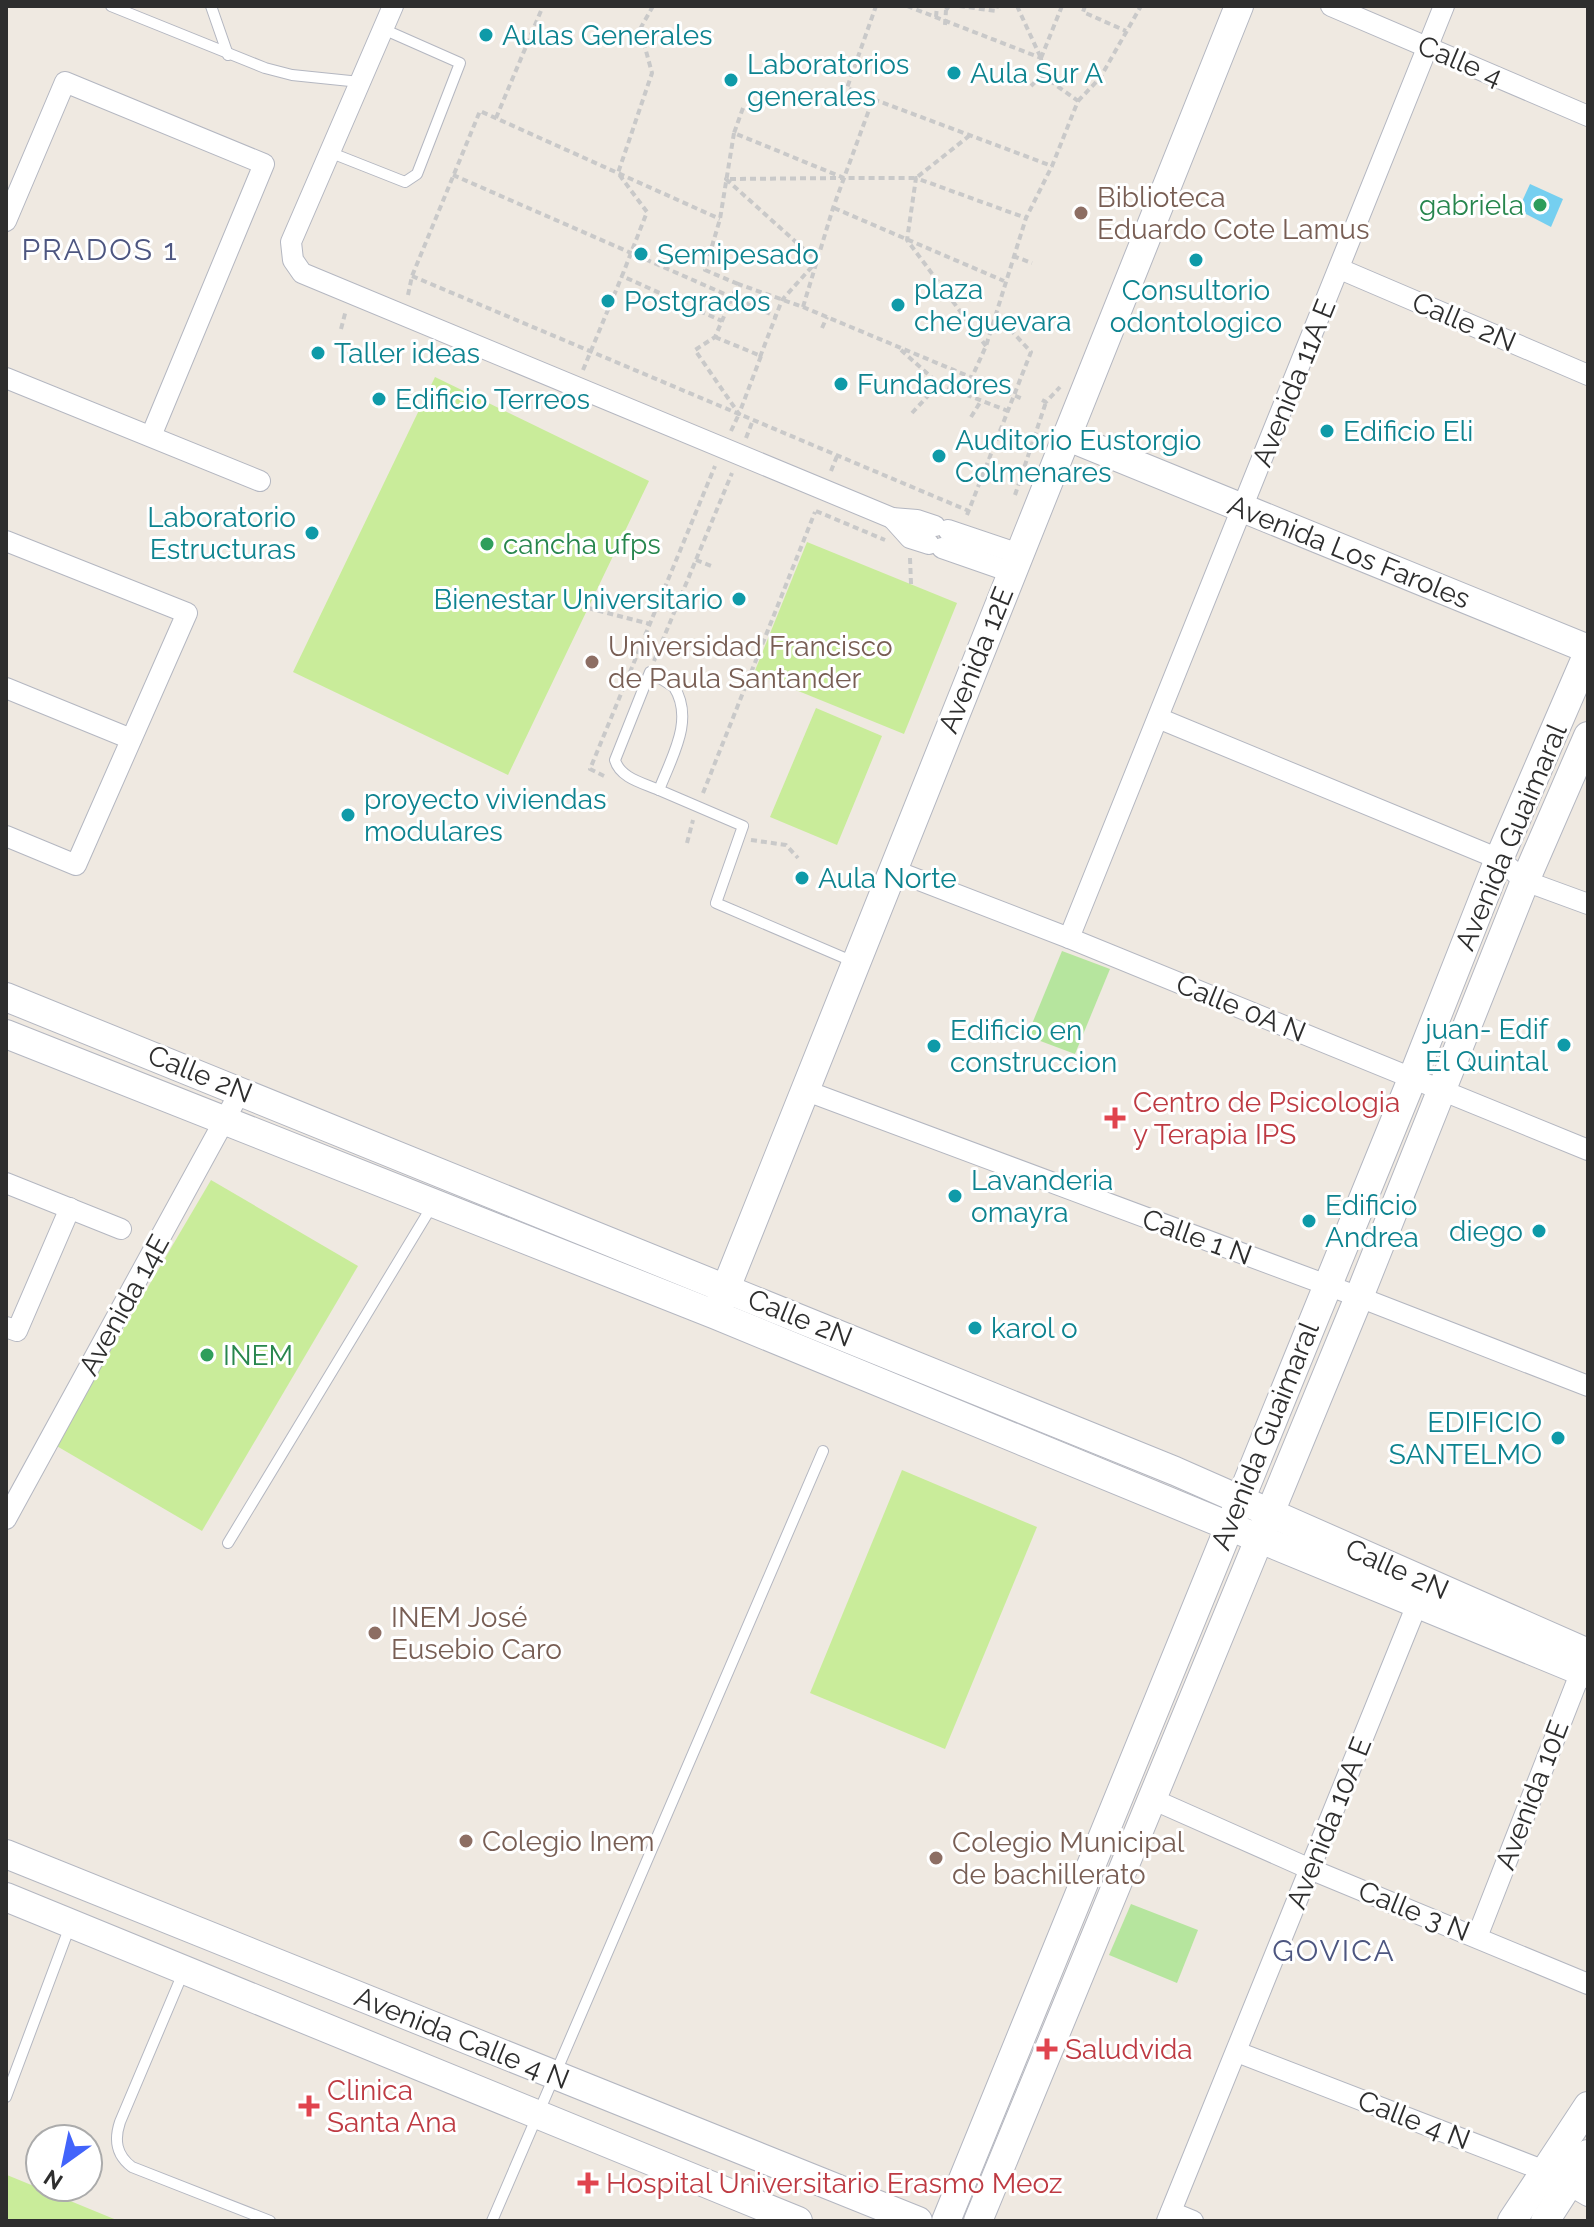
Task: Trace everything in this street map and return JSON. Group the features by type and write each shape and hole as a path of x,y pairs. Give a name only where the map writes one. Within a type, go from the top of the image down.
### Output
{"street":[{"path":"393,6 291,242 293,260 302,273 823,491 892,518 917,520 943,537 1015,563"},
{"name":"Avenida 12E","path":"716,1315 1239,6"},
{"name":"Calle 4","path":"1331,6 1588,116"},
{"name":"Avenida 11A E","path":"1069,938 1444,6"},
{"path":"6,221 65,82 264,164 151,436"},
{"name":"Calle 2N","path":"1340,269 1588,375"},
{"path":"6,378 260,481"},
{"name":"Avenida Los Faroles","path":"1070,428 1246,501 1588,651"},
{"name":"Avenida Los Faroles","path":"1246,501 1588,631"},
{"path":"6,541 187,613 76,865 6,836"},
{"name":"Avenida Guaimaral","path":"946,2221 1499,859 1588,651"},
{"path":"6,688 131,739"},
{"path":"1158,718 1499,859 1525,881 1588,904"},
{"name":"Avenida Guaimaral","path":"978,2221 1359,1297 1525,881 1588,736"},
{"name":"Calle 0A N","path":"893,870 1069,938 1588,1150"},
{"name":"Calle 2N","path":"6,997 1175,1471 1233,1513"},
{"path":"72,1061 85,1029"},
{"name":"Calle 2N","path":"6,1034 716,1315 1265,1525 1586,1663"},
{"name":"Avenida 14E","path":"6,1519 241,1090"},
{"name":"Calle 1 N","path":"804,1090 1588,1386"},
{"path":"6,1183 121,1229"},
{"path":"6,1327 17,1331 70,1208"},
{"name":"Calle 2N","path":"1265,1525 1418,1602 1586,1663"},
{"name":"Avenida 10A E","path":"1169,2217 1418,1602"},
{"name":"Avenida 10E","path":"1477,1937 1586,1663"},
{"name":"Calle 3 N","path":"1152,1799 1310,1869 1588,1984"},
{"name":"Avenida Calle 4 N","path":"6,1854 918,2221"},
{"path":"73,1924 89,1888"},
{"name":"Avenida Calle 4 N","path":"6,1897 798,2221"},
{"path":"393,2055 409,2016"},
{"name":"Calle 4 N","path":"1237,2052 1567,2184"},
{"path":"1512,2221 1567,2184 1588,2106"},
{"path":"1545,2221 1588,2154"},
{"path":"1169,2217 1193,2221"}],"lane":[{"path":"111,6 265,68 292,75 360,82"},
{"path":"211,6 228,55"},
{"path":"329,152 405,182 417,174 460,63 383,29"},
{"path":"659,790 679,738 683,712 674,687 650,672 615,760 619,770 659,790 743,826 716,903 856,963"},
{"path":"228,1543 434,1203"},
{"path":"492,2221 823,1451"},
{"path":"6,2097 73,1924"},
{"path":"184,1969 120,2122 117,2131 121,2158 132,2167 270,2221"}],"path":[{"path":"496,118 525,42 543,6"},
{"path":"618,173 652,73 640,29 653,6"},
{"path":"876,6 847,88 1052,166"},
{"path":"907,6 1041,58"},
{"path":"936,17 937,6"},
{"path":"959,6 996,11 997,6"},
{"path":"1017,6 1041,58 1042,75 1031,86"},
{"path":"1041,58 1062,6"},
{"path":"1085,6 1083,12 1126,31"},
{"path":"972,377 986,346 1026,218 1052,166 1078,101 1100,78 1141,6"},
{"path":"945,25 947,8"},
{"path":"532,33 538,36"},
{"path":"1042,75 1078,101"},
{"path":"803,307 833,208 873,99"},
{"path":"743,108 734,133 720,219 705,270 803,307 1023,399"},
{"path":"720,219 480,111 412,276 969,511"},
{"path":"734,133 844,178"},
{"path":"969,136 916,178 907,240 986,346"},
{"path":"590,352 647,212 618,173"},
{"path":"453,175 775,316"},
{"path":"726,179 916,178 1026,218"},
{"path":"726,179 817,261"},
{"path":"833,208 1004,281"},
{"path":"1013,256 1032,263"},
{"path":"739,414 782,300 817,261"},
{"path":"622,276 722,321"},
{"path":"738,284 715,337 695,350 739,414"},
{"path":"341,329 346,308"},
{"path":"943,537 969,511 1031,352 995,313"},
{"path":"822,328 827,317"},
{"path":"715,337 761,356"},
{"path":"898,347 939,384 1008,411"},
{"path":"912,413 939,384"},
{"path":"971,417 981,401"},
{"path":"1012,504 1046,402"},
{"path":"650,672 738,456"},
{"path":"687,843 698,806 823,491"},
{"path":"696,560 714,567"},
{"path":"588,608 650,624"},
{"path":"739,838 786,845 798,858"}],"green space":[{"name":"cancha ufps","path":"435,377 649,481 508,775 293,672"},
{"path":"807,542 957,603 904,734 754,673"},
{"path":"816,708 882,736 837,845 770,817"},
{"path":"1062,951 1110,969 1075,1054 1027,1036"},
{"name":"INEM","path":"211,1180 358,1266 202,1531 55,1445"},
{"path":"902,1470 1037,1527 945,1749 810,1693"},
{"path":"1131,1904 1198,1930 1177,1983 1109,1955"},
{"path":"7,2175 24,2182 24,2203 75,2203 119,2221 6,2221"}],"water":[{"name":"gabriela","path":"1530,184 1563,199 1551,227 1518,210"}],"place":[{"name":"Aulas Generales","path":"486,35"},
{"name":"Aula Sur A","path":"954,73"},
{"name":"Laboratorios generales","path":"731,80"},
{"name":"gabriela","path":"1540,205"},
{"name":"Biblioteca Eduardo Cote Lamus","path":"1081,213"},
{"name":"Semipesado","path":"641,254"},
{"name":"Consultorio odontologico","path":"1196,260"},
{"name":"Postgrados","path":"608,301"},
{"name":"plaza che'guevara","path":"898,305"},
{"name":"Taller ideas","path":"318,353"},
{"name":"Fundadores","path":"841,384"},
{"name":"Edificio Terreos","path":"379,399"},
{"name":"Edificio Eli","path":"1327,431"},
{"name":"Auditorio Eustorgio Colmenares","path":"939,456"},
{"name":"Laboratorio Estructuras","path":"312,533"},
{"name":"cancha ufps","path":"487,544"},
{"name":"Bienestar Universitario","path":"739,599"},
{"name":"Universidad Francisco de Paula Santander","path":"592,662"},
{"name":"proyecto viviendas modulares","path":"348,815"},
{"name":"Aula Norte","path":"802,878"},
{"name":"juan- Edif El Quintal","path":"1564,1045"},
{"name":"Edificio en construccion","path":"934,1046"},
{"name":"Centro de Psicologia y Terapia IPS","path":"1115,1118"},
{"name":"Lavanderia omayra","path":"955,1196"},
{"name":"Edificio Andrea","path":"1309,1221"},
{"name":"diego","path":"1539,1231"},
{"name":"karol o","path":"975,1328"},
{"name":"INEM","path":"207,1355"},
{"name":"EDIFICIO SANTELMO","path":"1558,1438"},
{"name":"INEM José Eusebio Caro","path":"375,1633"},
{"name":"Colegio Inem","path":"466,1841"},
{"name":"Colegio Municipal de bachillerato","path":"936,1858"},
{"name":"Saludvida","path":"1047,2049"},
{"name":"Clinica Santa Ana","path":"309,2106"},
{"name":"Hospital Universitario Erasmo Meoz","path":"588,2183"}],"district":[{"name":"PRADOS 1","path":"100,249"},
{"name":"GOVICA","path":"1334,1950"}]}
